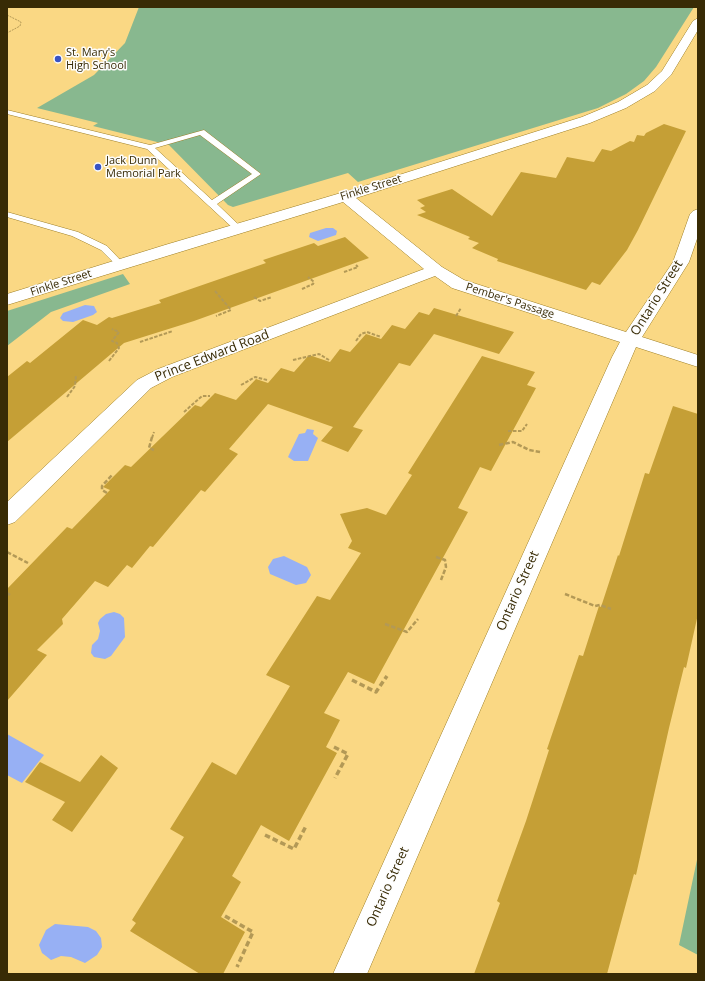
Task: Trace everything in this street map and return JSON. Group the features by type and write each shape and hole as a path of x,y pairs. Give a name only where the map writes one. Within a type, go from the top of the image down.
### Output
{"street":[{"name":"Finkle Street","path":"7,300 586,120 622,105 643,94 667,73 698,21"},
{"name":"Pember's Passage","path":"345,196 436,270 466,288 698,360"},
{"name":"Ontario Street","path":"350,974 618,364 631,339 681,262 698,214"},
{"name":"Prince Edward Road","path":"7,516 144,384 165,373 436,270"}],"lane":[{"path":"7,112 150,147 238,228"},
{"path":"150,147 201,132 257,174 212,204"},
{"path":"7,214 75,234 104,248 120,264"}],"path":[{"path":"7,15 21,22 20,26 7,34"},
{"path":"344,272 358,267 356,265"},
{"path":"302,288 313,284 314,282 308,277"},
{"path":"215,290 231,310 216,316"},
{"path":"254,297 260,301 272,297"},
{"path":"456,316 463,304"},
{"path":"108,361 119,348 117,343 112,341 119,334 119,332 112,329"},
{"path":"140,342 173,331"},
{"path":"356,340 361,334 367,332 381,336"},
{"path":"293,360 313,354 319,354 329,360"},
{"path":"67,397 75,386 76,375"},
{"path":"241,385 255,377 267,380"},
{"path":"184,412 202,396 210,396"},
{"path":"508,431 522,432 527,424"},
{"path":"154,432 149,448 154,450"},
{"path":"499,445 514,442 529,450 540,452"},
{"path":"107,493 102,490 102,486 112,475"},
{"path":"7,552 28,563"},
{"path":"436,556 445,560 446,567 441,580"},
{"path":"566,594 595,606 600,605 611,609"},
{"path":"385,624 407,632 418,619"},
{"path":"352,680 376,692 387,676"},
{"path":"334,747 348,754 335,778"},
{"path":"265,835 294,849 306,826"},
{"path":"225,916 253,932 237,967"}],"green space":[{"path":"139,7 694,7 656,67 644,81 626,94 598,108 358,182 348,173 233,207 228,205 169,145 93,126 98,123 37,108 94,75 125,43"},
{"path":"123,274 130,284 51,312 7,346 7,311"},
{"path":"698,855 698,955 679,945"}],"water":[{"path":"326,228 333,228 337,231 336,235 318,241 309,237 310,233"},
{"path":"85,305 94,306 97,312 93,315 73,322 63,321 60,318 63,313"},
{"path":"307,429 314,430 313,434 318,438 308,461 294,461 288,457 299,434 305,433"},
{"path":"284,556 307,567 311,575 306,583 296,585 270,574 268,567 273,559"},
{"path":"114,612 120,614 124,618 125,637 111,656 105,659 94,657 91,653 92,645 98,639 100,631 98,623 106,614"},
{"path":"7,734 44,755 22,783 7,775"},
{"path":"55,924 88,927 96,931 101,938 102,947 97,955 85,963 71,957 61,956 51,960 42,953 39,945 46,930"}],"building":[{"path":"664,124 686,131 627,250 600,285 592,282 586,290 497,261 498,259 472,248 479,243 468,239 470,237 417,215 426,212 420,208 425,206 417,200 452,189 492,216 521,172 556,178 567,157 594,162 602,149 611,151 630,141 634,142 637,135 644,136 646,133"},
{"path":"345,237 369,258 194,321 124,343 7,442 7,377 27,361 30,363 83,320 97,325 109,317 112,318 161,303 159,300 266,263 263,260 314,243 318,246"},
{"path":"434,308 514,332 499,354 434,334 410,366 399,363 353,427 363,430 348,452 321,441 333,427 268,404 229,449 238,454 205,492 201,490 153,547 150,546 132,568 127,565 108,587 95,581 62,619 63,624 37,650 47,655 7,701 7,589 67,527 72,529 110,490 103,487 125,465 131,467 195,405 201,407 215,393 236,400 256,379 268,383 281,368 294,372 309,355 330,362 340,349 350,352 366,334 381,339 392,325 405,329 419,312 429,315"},
{"path":"482,356 535,372 527,385 536,388 491,471 480,467 458,508 468,512 374,684 348,672 324,713 340,720 326,747 337,753 289,841 261,825 232,876 241,882 221,917 245,932 223,974 200,974 130,931 136,923 132,920 184,837 170,829 212,762 236,775 290,686 266,675 317,596 330,600 361,553 348,548 352,541 340,514 367,508 386,515 412,475 408,473"},
{"path":"673,406 698,414 698,614 686,668 684,667 669,728 636,875 634,874 607,974 474,974 500,903 497,901 526,821 549,750 547,749 579,655 583,656 599,606 601,607 618,555 619,556 645,473 649,474"},
{"path":"101,755 118,768 72,832 52,820 65,802 25,782 40,762 80,782"}],"place":[{"name":"St. Mary's High School","path":"58,59"},
{"name":"Jack Dunn Memorial Park","path":"98,167"}]}
